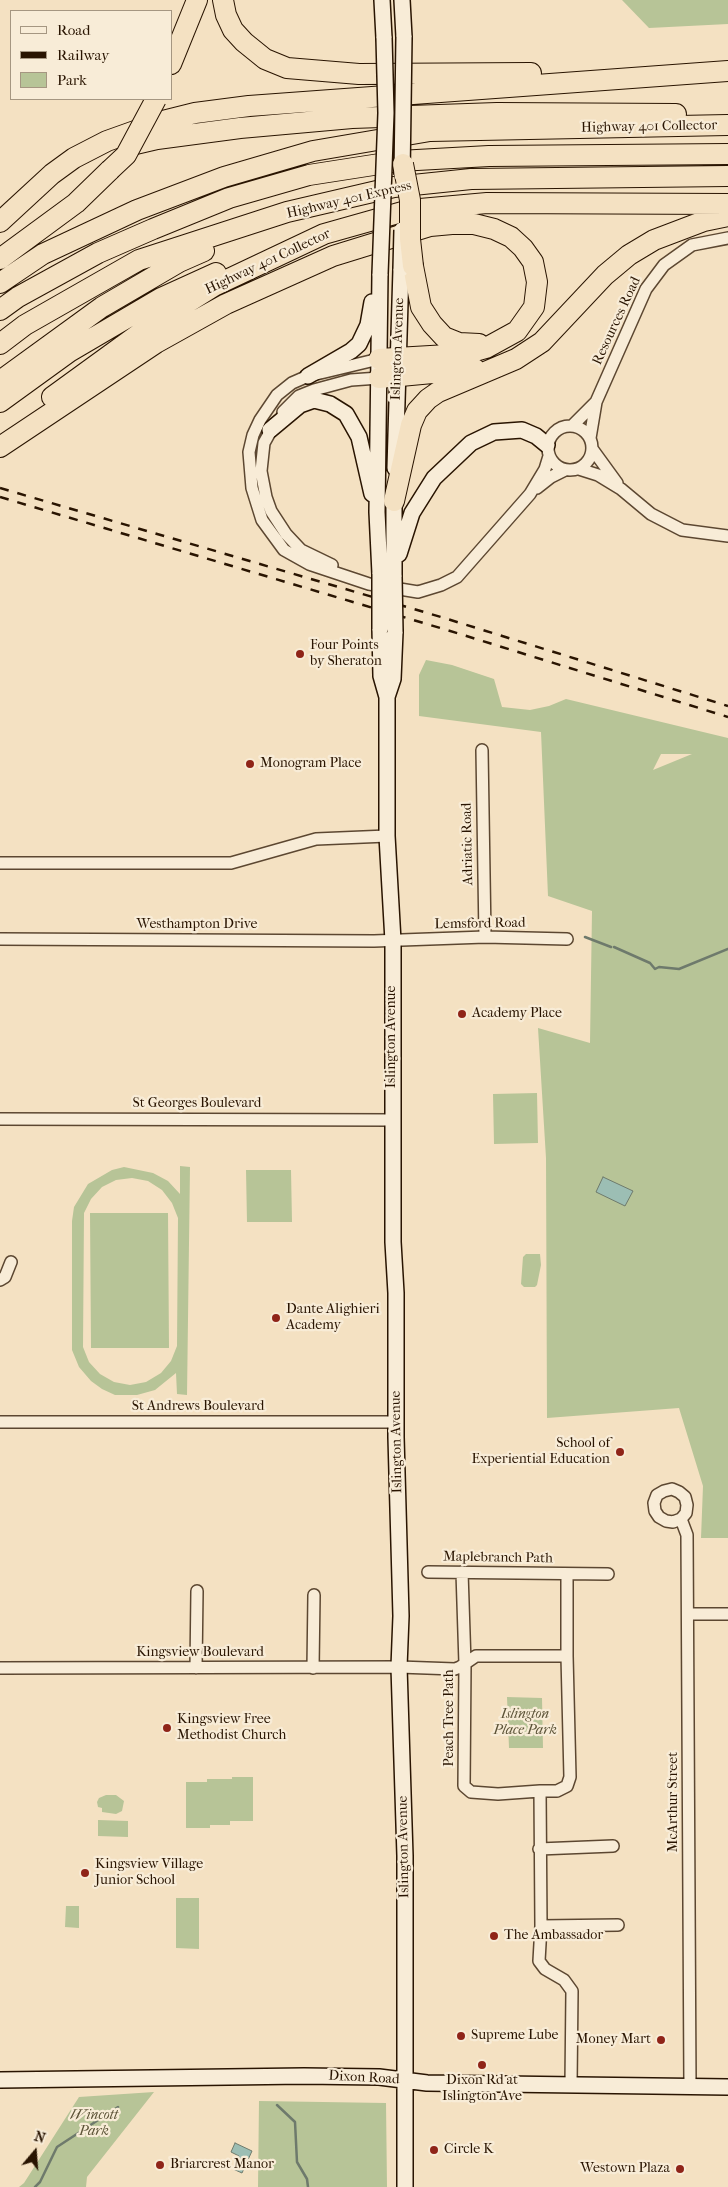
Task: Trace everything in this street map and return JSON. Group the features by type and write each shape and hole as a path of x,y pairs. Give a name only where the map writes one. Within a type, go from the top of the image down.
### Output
{"highway":[{"path":"172,62 197,0"},
{"path":"223,0 229,23 244,42 265,60 286,68 359,74 585,72 670,75"},
{"path":"585,72 728,61"},
{"path":"0,222 52,174 74,158 107,141 163,121 195,113 249,106 728,71"},
{"path":"0,259 76,203 126,155 155,100"},
{"path":"31,194 97,157 128,146 157,139 240,128 352,118 497,113 728,114"},
{"name":"Highway 401 Collector","path":"0,283 42,254 137,210 224,177 313,151 430,131 728,125"},
{"name":"Highway 401 Express","path":"0,310 18,297 98,253 229,198 310,174 399,160 489,156 728,154"},
{"path":"402,164 410,200 410,239 407,267 421,308 444,337 459,343 477,345 501,340"},
{"name":"Highway 401 Express","path":"0,344 25,325 139,260 288,212 394,187 471,179 728,176"},
{"name":"Highway 401 Collector","path":"0,434 147,328 214,286 324,234 409,210 487,203 728,204"},
{"path":"0,381 102,307 179,262 288,212"},
{"path":"394,501 408,433 413,419 422,405 438,392 516,359 542,342 605,275 629,255 654,240 704,221 728,216"},
{"path":"0,447 156,343 226,304 333,256 430,226 452,224 474,224 494,229 510,237 523,248 533,262 536,282 534,307 517,330 486,348 465,354 388,368"},
{"path":"0,402 69,352 161,298 240,262 324,234"},
{"path":"388,368 454,372 516,359"}],"main road":[{"name":"Islington Avenue","path":"382,0 386,113 380,274 388,368 394,501 381,578 395,632 393,679 386,698"},
{"path":"402,0 404,36 402,164"},
{"name":"Islington Avenue","path":"405,2187 405,1856 399,1667 401,1616 396,1422 396,1293 393,1242 393,941 387,836 386,698 381,676 381,578 377,512 388,368 407,267"},
{"path":"308,376 351,351 359,344 368,325 380,274"},
{"path":"270,430 300,405 314,400 330,404 346,414 359,437 377,512"},
{"path":"381,578 402,541 412,513 434,478 471,443 494,432 522,430 536,436 548,451"},
{"name":"Dixon Road","path":"0,2080 304,2076 378,2077 427,2083 728,2087"}],"street":[{"name":"Resources Road","path":"592,444 596,402 646,289 664,265 692,245 728,238"},
{"path":"381,578 309,564 284,550 262,520 256,503 249,468 249,452 253,436 268,407 292,383 308,376 388,368"},
{"path":"388,368 299,396 278,418 270,430 264,443 261,471 266,497 270,511 286,534 301,550 418,592 441,585 457,577 530,494 551,477 565,470 579,469 598,475 621,489 651,514 682,530 728,536"},
{"name":"Resources Road","path":"572,426 596,402"},
{"path":"530,494 545,469 551,435 560,428 572,426 582,430 621,489"},
{"path":"579,469 589,461 592,444"},
{"path":"548,451 555,465 565,470"},
{"name":"Adriatic Road","path":"482,750 485,938"},
{"path":"0,863 231,863 316,839 387,836"},
{"name":"Lemsford Road","path":"393,941 485,938 567,939"},
{"name":"Westhampton Drive","path":"0,939 393,941"},
{"name":"St Georges Boulevard","path":"0,1119 393,1120"},
{"path":"0,1280 6,1277 11,1262"},
{"name":"St Andrews Boulevard","path":"0,1422 396,1422"},
{"name":"McArthur Street","path":"681,1519 687,1534 690,2086"},
{"name":"Maplebranch Path","path":"428,1572 608,1574"},
{"name":"Peach Tree Path","path":"462,1572 465,1664 464,1786 470,1792 498,1794 540,1790"},
{"name":"Maplebranch Path","path":"540,1790 558,1791 567,1786 570,1777 567,1574"},
{"path":"196,1590 196,1668"},
{"path":"313,1668 314,1595"},
{"path":"688,1614 728,1614"},
{"name":"Kingsview Boulevard","path":"0,1668 399,1667 455,1669 476,1656 567,1656"},
{"path":"540,1790 541,1926 539,1961 546,1969 564,1980 572,1991 571,2084"},
{"path":"539,1849 613,1846"},
{"path":"541,1926 618,1925"}],"green space":[{"path":"622,0 728,0 728,24 649,28"},
{"path":"426,660 452,665 494,679 502,707 530,710 549,706 566,699 728,738 728,1538 701,1538 703,1486 679,1408 547,1418 546,1158 538,1028 590,1043 592,911 548,896 541,732 419,716 419,675","holes":["661,754 692,754 653,770"]},
{"path":"537,1093 538,1143 494,1144 493,1094"},
{"path":"180,1166 190,1167 187,1395 177,1394 176,1373 155,1390 137,1395 115,1395 91,1381 79,1367 72,1350 72,1221 74,1207 88,1184 112,1170 124,1167 153,1173 168,1181 180,1194","holes":["132,1178 148,1181 162,1190 172,1203 178,1218 177,1346 171,1361 161,1373 146,1382 130,1385 114,1382 100,1374 89,1362 83,1347 84,1213 91,1199 102,1187 116,1180"]},
{"path":"246,1170 291,1170 292,1222 247,1222"},
{"path":"90,1213 168,1213 169,1348 91,1348"},
{"path":"526,1254 540,1254 541,1265 535,1287 524,1287 521,1284 523,1257"},
{"name":"Islington Place Park","path":"507,1697 542,1698 543,1748 509,1748"},
{"path":"232,1777 253,1777 253,1821 230,1821 230,1825 210,1825 210,1828 186,1828 186,1782 207,1782 207,1779 232,1779"},
{"path":"106,1795 116,1795 124,1801 122,1811 116,1814 102,1812 102,1808 98,1807 97,1802 99,1798"},
{"path":"98,1820 128,1821 128,1837 98,1836"},
{"path":"176,1898 199,1898 199,1949 176,1948"},
{"path":"66,1906 79,1906 79,1928 65,1927"},
{"name":"Wincott Park","path":"154,2092 87,2177 86,2187 19,2187 24,2183 79,2097"},
{"path":"259,2101 386,2103 387,2187 258,2187"}],"water":[{"path":"603,1177 633,1191 625,1206 596,1192"},
{"path":"235,2143 252,2151 242,2173 233,2169 239,2156 231,2152"}],"waterway":[{"path":"585,937 611,947"},
{"path":"614,947 650,963 655,969 659,967 679,969 728,949"},
{"path":"277,2105 295,2122 297,2162 307,2179 308,2187"},
{"path":"35,2187 40,2182 57,2147 118,2107"}],"railway":[{"path":"0,488 441,617 728,706"},
{"path":"0,497 447,630 728,717"}],"place":[{"name":"Four Points by Sheraton","path":"300,654"},
{"name":"Monogram Place","path":"250,764"},
{"name":"Academy Place","path":"462,1014"},
{"name":"Dante Alighieri Academy","path":"276,1318"},
{"name":"School of Experiential Education","path":"620,1452"},
{"name":"Kingsview Free Methodist Church","path":"167,1728"},
{"name":"Kingsview Village Junior School","path":"85,1873"},
{"name":"The Ambassador","path":"494,1936"},
{"name":"Supreme Lube","path":"461,2036"},
{"name":"Money Mart","path":"661,2040"},
{"name":"Dixon Rd at Islington Ave","path":"482,2065"},
{"name":"Circle K","path":"434,2150"},
{"name":"Briarcrest Manor","path":"160,2165"},
{"name":"Westown Plaza","path":"680,2169"}]}
